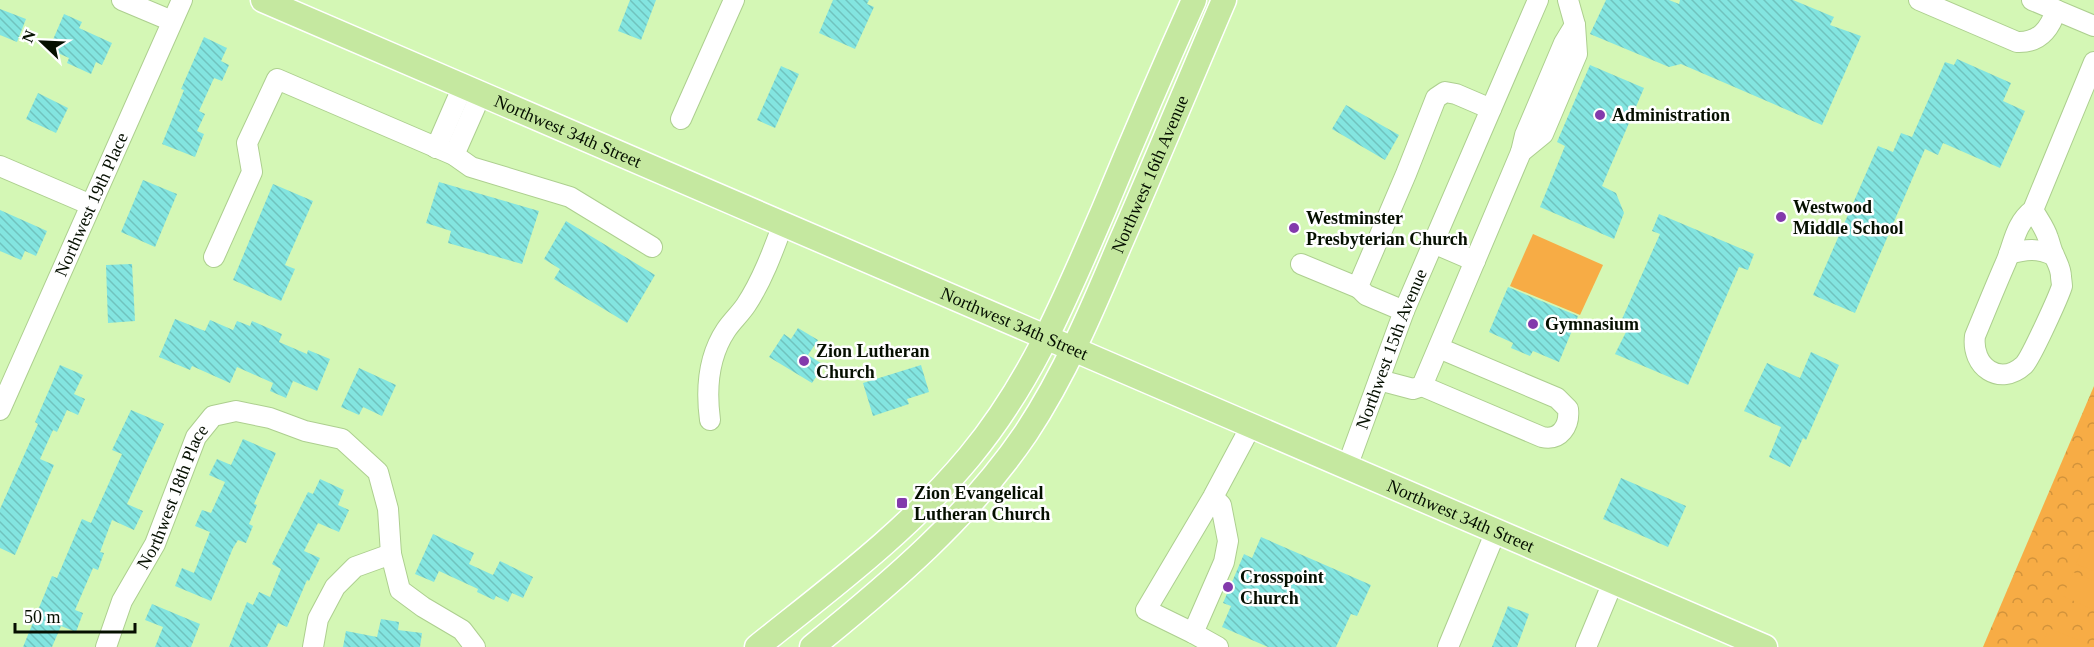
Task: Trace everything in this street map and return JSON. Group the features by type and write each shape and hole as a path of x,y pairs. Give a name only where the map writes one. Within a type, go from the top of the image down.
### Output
{"main road":[{"name":"Northwest 34th Street","path":"263,0 1765,647"},
{"path":"1196,0 1223,4"},
{"name":"Northwest 16th Avenue","path":"757,647 861,564 936,495 971,456 1002,413 1048,338 1196,0"},
{"name":"Northwest 16th Avenue","path":"812,647 882,590 920,555 993,477 1026,432 1075,350 1223,4"}],"street":[{"path":"122,0 172,21"},
{"name":"Northwest 19th Place","path":"0,410 4,390 92,205 182,0"},
{"path":"681,119 734,0"},
{"name":"Northwest 15th Avenue","path":"1347,467 1404,311 1538,0"},
{"path":"1422,386 1521,152 1543,134 1577,54 1575,26 1568,0"},
{"path":"1919,0 2017,42 2032,40 2044,32 2051,24 2056,10"},
{"path":"2032,0 2094,26"},
{"path":"2033,210 2048,236 2053,255 2058,263 2062,285 2031,357 2024,365 2006,374 1993,372 1984,368 1975,353 1975,336 2009,254 2013,237 2024,217 2033,210 2094,62"},
{"path":"214,257 252,172 247,142 277,79 445,152 471,168 570,197 652,247"},
{"path":"445,152 472,90"},
{"path":"1359,288 1359,280 1406,174 1436,98 1445,92 1456,94 1491,109"},
{"path":"0,166 92,205"},
{"path":"710,420 707,399 710,365 725,332 747,304 771,256 783,224"},
{"path":"1433,243 1475,261"},
{"path":"2009,254 2025,249 2036,249 2053,255"},
{"path":"1301,264 1359,288 1366,295 1404,311"},
{"path":"1379,380 1413,389 1422,386 1542,438 1550,439 1557,436 1567,424 1568,409 1557,398 1439,348"},
{"name":"Northwest 18th Place","path":"106,647 122,601 155,544 196,437 213,416 236,411 270,418 305,431 342,439 378,472 388,509 391,554"},
{"path":"1218,647 1146,610 1213,497 1251,426"},
{"path":"1193,633 1224,562 1228,541 1221,506 1213,497"},
{"path":"1448,647 1496,531"},
{"path":"313,647 318,619 335,586 355,567 391,554 400,590 423,607 462,630 475,647"},
{"path":"1586,647 1613,582"}],"green space":[{"path":"1533,234 1603,265 1580,315 1510,286"},
{"path":"2094,386 2094,647 1983,647"},
{"path":"2087,539 2094,542 2094,571 2076,564"},
{"path":"2073,572 2094,581 2094,610 2063,596"},
{"path":"2049,628 2094,647 2041,647"}],"building":[{"path":"630,0 656,0 641,40 618,31"},
{"path":"833,0 869,0 867,4 874,7 855,49 819,33"},
{"path":"1606,0 1669,0 1679,4 1680,0 1793,0 1834,17 1830,25 1861,36 1822,125 1681,64 1669,67 1590,34"},
{"path":"0,9 26,19 17,42 0,35"},
{"path":"64,14 82,22 79,28 112,43 102,65 96,62 91,74 67,63 69,58 49,49"},
{"path":"204,37 227,48 221,61 229,65 222,81 214,78 199,111 205,114 197,131 204,134 195,157 162,144 184,90 181,89"},
{"path":"1957,59 2011,83 2003,101 2025,111 2000,168 1943,143 1938,155 1925,149 1855,313 1813,295 1878,146 1893,152 1901,133 1912,137 1945,62 1954,65"},
{"path":"1590,65 1644,88 1602,186 1616,193 1624,213 1614,239 1540,207 1565,146 1557,142"},
{"path":"781,66 799,74 775,128 757,120"},
{"path":"38,93 68,108 56,133 26,119"},
{"path":"1346,105 1399,135 1385,160 1332,129"},
{"path":"143,180 177,194 155,247 121,232"},
{"path":"439,182 539,211 522,264 448,243 451,231 426,223"},
{"path":"273,184 313,201 285,265 295,269 281,301 233,280"},
{"path":"0,210 47,231 36,256 25,251 21,260 0,251"},
{"path":"1659,214 1754,254 1748,270 1739,267 1688,385 1615,354 1626,332 1618,328 1660,234 1652,231"},
{"path":"566,221 655,275 627,323 554,279 560,269 544,259"},
{"path":"132,264 135,321 108,323 106,265"},
{"name":"Gymnasium","path":"1508,287 1578,316 1559,362 1533,351 1530,356 1511,348 1513,343 1489,332"},
{"path":"175,319 205,331 210,320 233,330 237,321 250,326 252,321 282,334 279,342 307,354 308,350 330,359 317,391 293,381 286,398 270,391 273,383 237,367 230,383 192,366 190,370 159,357"},
{"path":"798,328 818,340 808,355 824,365 812,383 769,357 784,334 791,339"},
{"path":"1811,352 1839,365 1806,440 1803,438 1790,467 1769,457 1781,427 1744,411 1767,363 1800,378"},
{"path":"60,365 83,375 74,394 85,399 78,415 67,410 57,432 53,430 40,459 54,465 15,555 0,548 0,509 38,424 35,422"},
{"path":"921,365 929,392 907,399 909,404 873,416 863,383"},
{"path":"359,368 396,385 382,416 363,407 359,415 341,407"},
{"path":"131,410 164,424 127,504 143,511 134,530 112,520 100,552 104,553 98,570 93,568 75,610 83,613 76,632 61,626 52,647 23,647 52,576 57,578 82,519 91,523 122,454 112,450"},
{"path":"243,439 276,453 254,504 257,505 249,524 253,526 246,543 238,540 233,548 211,601 175,586 182,568 194,573 210,532 195,526 202,510 211,513 225,482 209,475 217,459 231,465"},
{"path":"1621,478 1686,506 1668,547 1603,519"},
{"path":"320,479 344,490 338,505 349,510 339,532 318,523 304,551 320,558 309,581 307,580 287,627 278,623 267,647 229,647 247,602 253,605 259,592 270,597 281,569 272,564 308,492 313,494"},
{"path":"433,534 474,553 469,564 493,575 500,561 533,577 523,598 512,593 508,602 496,596 494,600 477,592 478,589 439,571 434,582 415,574"},
{"path":"1261,537 1371,585 1357,616 1351,614 1336,647 1268,647 1222,627 1231,606 1223,603 1244,554 1252,558"},
{"path":"152,604 200,624 191,647 155,647 163,627 145,620"},
{"path":"1508,606 1529,614 1517,647 1492,647"},
{"path":"381,619 399,622 398,630 422,633 420,647 343,647 346,631 377,637"}],"place":[{"name":"Administration","path":"1600,115"},
{"name":"Westwood Middle School","path":"1781,217"},
{"name":"Westminster Presbyterian Church","path":"1294,228"},
{"name":"Gymnasium","path":"1533,324"},
{"name":"Zion Lutheran Church","path":"804,361"},
{"name":"Zion Evangelical Lutheran Church","path":"902,503"},
{"name":"Crosspoint Church","path":"1228,587"}]}
